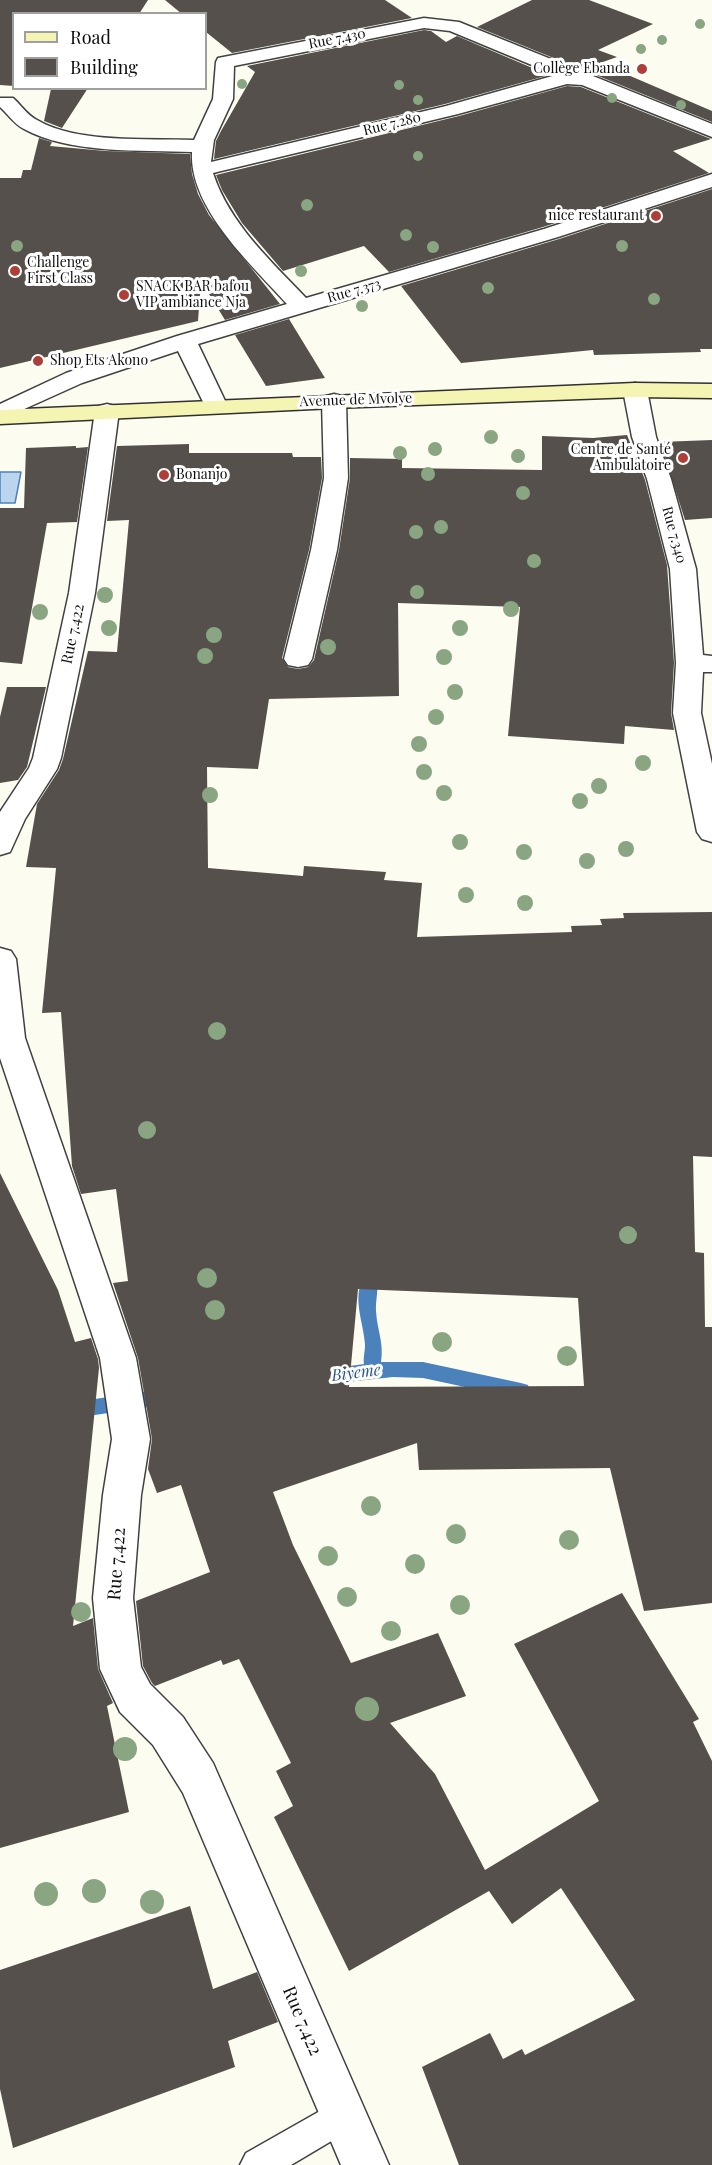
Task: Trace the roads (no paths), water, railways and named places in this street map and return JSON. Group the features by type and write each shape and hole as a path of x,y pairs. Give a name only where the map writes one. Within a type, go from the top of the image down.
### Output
{"main road":[{"name":"Avenue de Mvolye","path":"0,417 215,405 635,390 712,391"}],"street":[{"name":"Rue 7.430","path":"301,306 234,230 208,189 202,170 202,146 223,98 225,62 424,23 453,26 712,131"},
{"name":"Rue 7.280","path":"202,170 451,110 553,81 567,78 582,80"},
{"path":"6,102 31,126 61,136 105,141 202,146"},
{"name":"Rue 7.373","path":"0,413 74,378 184,342 551,233 712,180"},
{"path":"184,342 215,405"},
{"name":"Rue 7.340","path":"635,390 644,437 659,479 683,568 701,663 687,712 712,832"},
{"path":"298,659 324,550 336,478 334,401"},
{"name":"Rue 7.422","path":"0,845 11,818 47,758 82,593 106,411"},
{"name":"Rue 7.422","path":"0,959 9,1038 118,1358 131,1439 122,1495 113,1598 121,1669 135,1698 168,1731 198,1778 365,2165"}],"lane":[{"path":"258,2165 343,2115"}],"water":[{"path":"0,472 21,472 15,503 0,503"}],"waterway":[{"path":"369,1283 367,1311 374,1345 372,1362"},
{"name":"Biyeme","path":"328,1376 393,1369 423,1370 521,1391"},
{"name":"Biyeme","path":"75,1410 168,1396"}],"place":[{"name":"Collège Ebanda","path":"642,69"},
{"name":"nice restaurant","path":"656,216"},
{"name":"Challenge First Class","path":"15,271"},
{"name":"SNACK BAR bafou VIP ambiance Nja","path":"124,295"},
{"name":"Shop Ets Akono","path":"38,361"},
{"name":"Centre de Santé Ambulatoire","path":"683,458"},
{"name":"Bonanjo","path":"164,475"}]}
